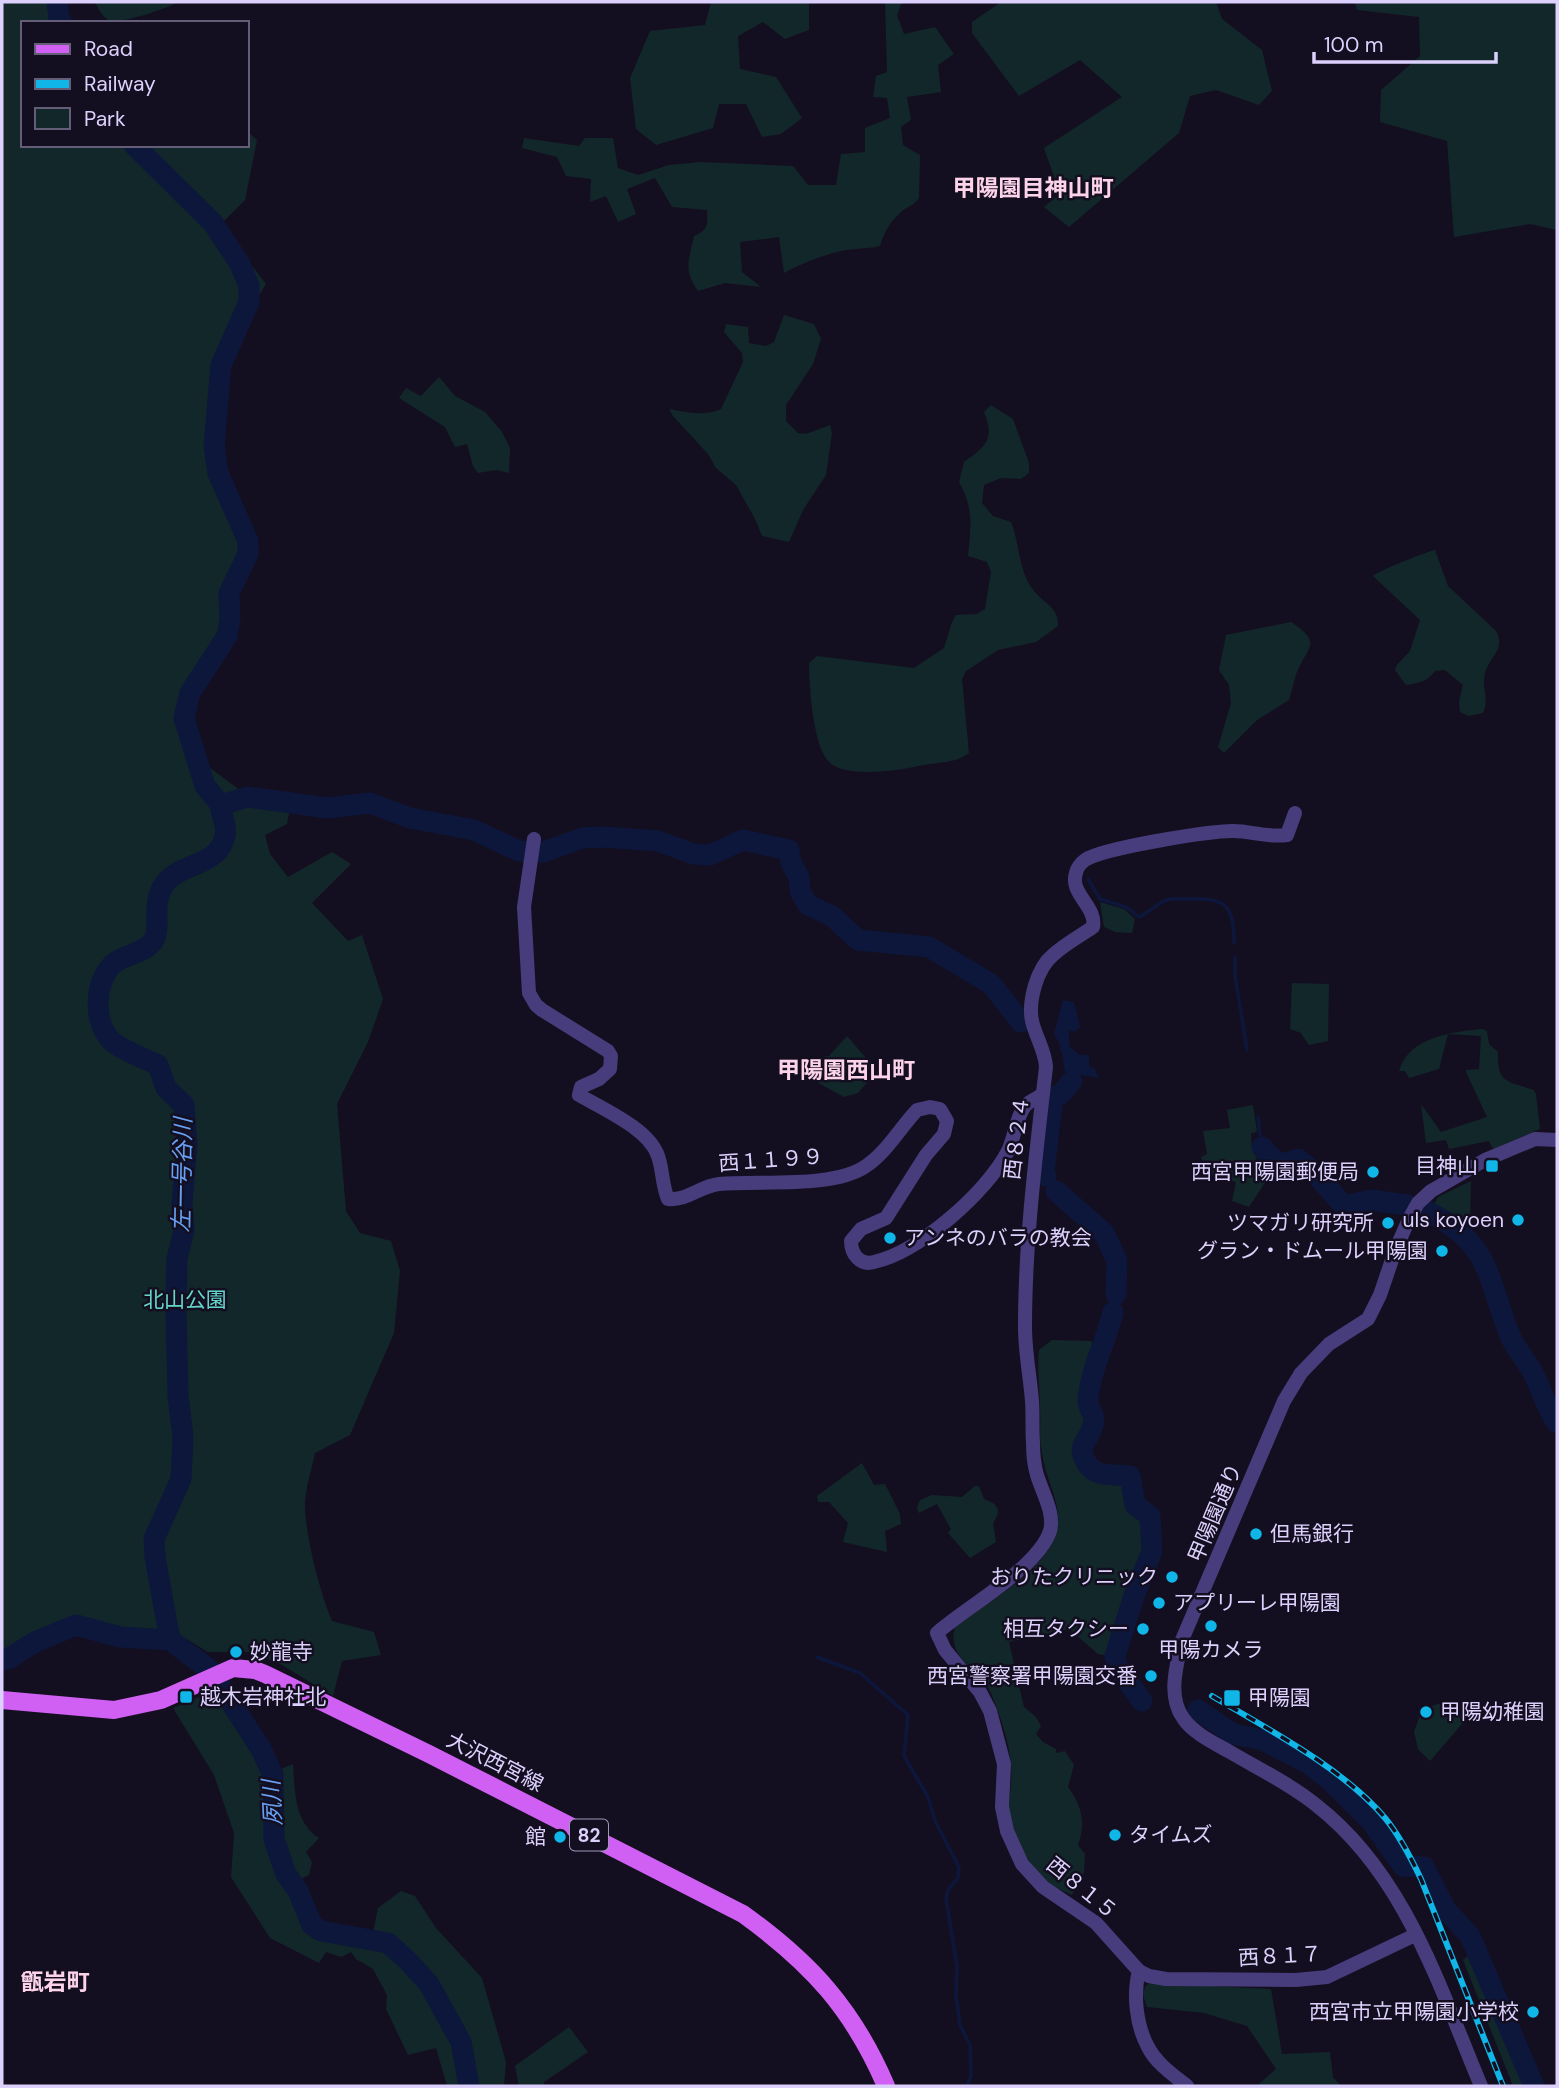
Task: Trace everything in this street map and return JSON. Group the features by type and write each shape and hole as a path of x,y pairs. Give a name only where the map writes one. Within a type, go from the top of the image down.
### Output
{"main road":[{"name":"大沢西宮線","path":"2,1700 114,1710 136,1707 181,1692 233,1668 256,1670 743,1914 779,1940 810,1968 852,2020 886,2086"}],"street":[{"name":"西８２４","path":"937,1633 955,1617 1005,1583 1036,1553 1049,1534 1051,1525 1050,1512 1036,1473 1025,1339 1033,1176 1046,1053 1032,1023 1032,1000 1042,969 1051,956 1093,927 1093,914 1075,887 1075,874 1084,861 1107,851 1207,832 1287,835 1295,813"},
{"name":"西１１９９","path":"533,849 524,907 529,993 542,1010 602,1045 611,1056 610,1069 606,1074 581,1087 579,1095 640,1131 654,1147 668,1199 678,1200 710,1185 809,1181 860,1170 877,1156 917,1110 935,1107 943,1112 947,1121 944,1134 926,1155 887,1218 861,1229 851,1241 856,1257 873,1263 912,1247 977,1194 993,1175 1008,1150 1025,1106 1043,1094"},
{"name":"甲陽園通り","path":"1481,2086 1427,1956 1379,1868 1340,1826 1301,1793 1205,1738 1183,1719 1177,1707 1175,1687 1182,1640 1284,1401 1301,1373 1329,1344 1368,1319 1380,1295 1395,1251 1418,1203 1431,1191 1485,1160 1535,1139 1557,1140"},
{"name":"西８１５","path":"937,1633 945,1650 980,1692 993,1720 1004,1764 1002,1807 1007,1831 1022,1864 1044,1887 1096,1923 1139,1971"},
{"name":"西８１７","path":"1139,1971 1166,1979 1296,1980 1327,1977 1415,1935"},
{"path":"1139,1971 1135,1985 1138,2015 1148,2047 1157,2059 1187,2086"}],"green space":[{"name":"北山公園","path":"2,2 48,2 49,21 21,21 21,147 248,147 248,132 257,140 245,200 220,225 266,284 238,330 225,406 225,474 252,536 224,599 224,624 183,723 201,761 257,803 290,808 287,824 265,835 270,854 288,877 332,852 351,864 312,903 348,941 362,935 383,999 368,1042 337,1104 346,1211 360,1233 391,1241 400,1271 394,1333 350,1435 315,1453 305,1502 314,1562 332,1621 374,1632 381,1655 342,1661 333,1696 282,1665 252,1652 208,1652 185,1638 123,1627 19,1646 2,1664"},
{"path":"95,2 178,2 144,15 114,21 108,20 100,12"},
{"path":"711,2 809,2 809,30 785,39 763,22 738,36 740,69 776,77 802,118 781,134 762,137 746,104 719,104 713,128 656,145 636,129 630,78 650,31 705,25"},
{"path":"885,2 902,2 897,15 904,34 935,27 954,54 938,65 941,92 907,97 911,120 901,127 903,145 920,155 919,198 894,220 880,246 834,253 784,273 779,237 740,242 742,272 761,287 725,283 698,291 690,277 689,258 694,236 706,226 707,210 672,207 655,178 627,189 636,214 618,222 606,196 590,202 591,179 566,176 557,157 522,148 524,138 579,146 585,138 613,138 618,168 638,175 669,165 700,162 793,166 808,185 836,185 841,154 865,152 865,128 890,118 887,98 873,97 876,76 887,72"},
{"path":"1001,2 1216,2 1222,19 1262,50 1272,91 1259,105 1216,90 1190,96 1179,133 1069,227 1044,207 1060,194 1044,148 1122,97 1080,60 1019,96 972,33 972,22"},
{"path":"1355,2 1557,2 1557,230 1530,224 1454,237 1447,141 1380,122 1381,90 1420,56 1419,17 1357,10"},
{"path":"784,315 814,324 821,339 813,364 786,405 786,421 798,433 806,434 830,425 832,433 826,475 803,510 789,542 762,536 736,485 716,468 708,454 669,409 702,413 721,409 743,362 742,353 724,332 726,324 748,327 749,343 766,346 774,342"},
{"path":"439,377 455,396 485,412 502,432 510,448 509,473 496,470 478,473 473,466 467,444 455,447 445,427 399,398 406,388 421,396"},
{"path":"991,405 1013,419 1029,463 1029,473 1021,479 1001,478 984,485 982,503 993,516 1011,522 1025,575 1034,591 1056,614 1058,626 1036,642 998,650 966,671 962,679 969,753 964,757 898,770 859,772 837,767 829,762 819,743 811,700 809,663 817,656 914,668 944,648 956,615 977,614 985,609 991,572 987,562 968,556 969,509 959,482 964,462 987,441 989,429 984,412"},
{"path":"1435,550 1448,586 1496,631 1499,637 1498,648 1485,673 1486,703 1483,713 1469,716 1460,712 1463,685 1445,670 1435,671 1429,678 1406,685 1395,670 1410,651 1420,620 1373,576"},
{"path":"1291,622 1307,635 1310,644 1297,672 1289,700 1257,720 1224,753 1218,747 1231,703 1229,685 1219,670 1226,635"},
{"path":"1100,902 1124,909 1135,919 1132,933 1115,932 1104,927"},
{"path":"1292,983 1329,984 1328,1041 1309,1045 1301,1033 1290,1029"},
{"path":"1483,1029 1487,1031 1489,1044 1498,1052 1502,1076 1510,1082 1534,1090 1540,1129 1493,1149 1489,1141 1449,1149 1446,1140 1426,1143 1421,1104 1441,1132 1487,1117 1466,1072 1479,1069 1481,1036 1448,1034"},
{"path":"1448,1034 1439,1069 1409,1078 1405,1071 1399,1071 1412,1051 1433,1038"},
{"path":"847,1036 877,1071 858,1093 844,1097 813,1080 813,1059 829,1056"},
{"path":"1253,1105 1257,1132 1251,1133 1252,1150 1268,1178 1249,1207 1232,1201 1236,1182 1209,1176 1201,1157 1207,1154 1203,1131 1230,1128 1227,1110"},
{"path":"1471,1181 1470,1230 1453,1218 1432,1209 1438,1197"},
{"path":"1052,1340 1091,1341 1097,1361 1088,1427 1092,1459 1107,1467 1131,1469 1138,1499 1149,1510 1156,1524 1157,1546 1125,1633 1119,1658 1098,1654 1069,1629 1009,1642 1024,1707 1036,1717 1041,1726 1036,1734 1043,1742 1056,1749 1056,1753 1065,1751 1074,1765 1068,1787 1077,1801 1081,1815 1082,1829 1078,1845 1085,1854 1084,1872 1072,1895 1051,1885 1042,1877 1020,1845 1010,1819 1011,1765 1004,1728 986,1684 960,1655 954,1638 955,1627 1007,1590 1036,1565 1049,1549 1056,1534 1057,1507 1040,1441 1038,1372 1039,1350"},
{"path":"862,1463 874,1485 885,1484 900,1514 901,1524 885,1531 887,1552 843,1542 848,1523 829,1502 818,1502 817,1496"},
{"path":"975,1486 979,1486 984,1499 997,1508 993,1523 996,1542 970,1558 948,1533 951,1529 937,1504 919,1513 917,1508 920,1500 932,1495 962,1497"},
{"path":"227,1686 279,1770 293,1764 300,1815 319,1838 306,1852 312,1862 309,1875 297,1881 293,1902 305,1928 371,1943 378,1908 401,1891 415,1896 436,1928 482,1978 506,2062 504,2086 447,2086 436,2048 408,2055 386,2009 387,1995 373,1969 356,1959 351,1952 341,1957 326,1952 319,1963 270,1938 231,1877 234,1833 214,1775 173,1708"},
{"path":"1447,1701 1460,1703 1473,1711 1430,1761 1418,1749 1414,1732 1419,1718 1429,1707"},
{"path":"1470,1927 1475,1930 1538,2086 1513,2086 1463,1960 1471,1953 1467,1941 1455,1935 1457,1929"},
{"path":"1149,1983 1271,1989 1282,2054 1330,2052 1333,2077 1341,2086 1257,2086 1276,2069 1247,2026 1204,2013 1147,2007 1143,1995"},
{"path":"569,2027 588,2052 544,2082 544,2086 519,2086 515,2066"}],"water":[{"path":"1063,1000 1074,1002 1080,1027 1075,1032 1069,1030 1069,1046 1080,1055 1089,1055 1089,1066 1095,1069 1099,1078 1065,1072 1059,1048 1061,1046 1054,1034"}],"waterway":[{"path":"57,2 61,21"},
{"path":"136,147 213,223 240,264 249,286 249,302 221,365 214,446 218,473 248,541 248,554 229,593 230,620 227,636 190,693 184,718 205,786 221,805 247,797 328,808 370,803 410,818 474,830 519,851 544,852 582,838 604,837 658,841 693,854 710,855 743,840 789,850 791,863 799,877 800,891 808,905 832,916 858,940 929,947 991,984 1021,1022"},
{"name":"左一号谷川","path":"170,1640 154,1539 181,1479 183,1437 178,1396 176,1309 177,1259 184,1230 182,1202 187,1144 184,1105 166,1088 158,1065 119,1046 107,1036 99,1016 98,1004 106,972 113,964 145,948 154,940 159,895 168,879 206,860 221,847 226,832 221,805"},
{"path":"1088,879 1100,899 1126,907 1139,917 1169,899 1202,899 1220,903 1230,913 1234,943"},
{"path":"1235,957 1235,976 1247,1050"},
{"path":"1046,1176 1044,1171 1053,1097 1061,1094 1072,1081"},
{"path":"1258,1117 1260,1135"},
{"path":"1262,1147 1277,1162 1286,1163 1298,1159 1314,1172 1344,1206 1371,1200 1407,1205"},
{"path":"1056,1191 1104,1233 1117,1261 1116,1294"},
{"path":"1423,1209 1446,1222 1475,1248 1484,1263 1511,1338 1532,1370 1557,1423"},
{"path":"1113,1312 1089,1390 1088,1401 1094,1421 1082,1452 1094,1471 1130,1476 1135,1505 1150,1516 1152,1551 1115,1656 1116,1665 1142,1701"},
{"name":"夙川","path":"2,1660 35,1642 76,1625 120,1637 170,1640 210,1670 261,1749 273,1775 274,1839 286,1874 298,1891 312,1925 321,1931 388,1943 407,1960 429,1984 461,2042 469,2086"},
{"path":"817,1657 860,1673 908,1715 904,1756 927,1795 936,1823 959,1867 958,1878 948,1890 946,1899 957,1966 956,1995 960,2025 970,2045 971,2076 967,2086"},
{"path":"1198,1710 1233,1734 1263,1740 1309,1764 1332,1782 1371,1821 1403,1866 1424,1867 1446,1910 1470,1936 1534,2086"}],"railway":[{"path":"1212,1696 1281,1736 1327,1767 1349,1783 1385,1818 1405,1847 1421,1879 1503,2086"}],"place":[{"name":"目神山","path":"1492,1166"},
{"name":"西宮甲陽園郵便局","path":"1373,1172"},
{"name":"uls koyoen","path":"1518,1220"},
{"name":"ツマガリ研究所","path":"1388,1223"},
{"name":"アンネのバラの教会","path":"890,1238"},
{"name":"グラン・ドムール甲陽園","path":"1442,1251"},
{"name":"但馬銀行","path":"1256,1534"},
{"name":"おりたクリニック","path":"1172,1577"},
{"name":"アプリーレ甲陽園","path":"1159,1603"},
{"name":"甲陽カメラ","path":"1211,1626"},
{"name":"相互タクシー","path":"1143,1629"},
{"name":"妙龍寺","path":"236,1652"},
{"name":"西宮警察署甲陽園交番","path":"1151,1676"},
{"name":"越木岩神社北","path":"186,1697"},
{"name":"甲陽園","path":"1232,1698"},
{"name":"甲陽幼稚園","path":"1426,1712"},
{"name":"タイムズ","path":"1115,1835"},
{"name":"館","path":"560,1837"},
{"name":"西宮市立甲陽園小学校","path":"1533,2012"}],"district":[{"name":"甲陽園目神山町","path":"1033,188"},
{"name":"甲陽園西山町","path":"846,1070"},
{"name":"甑岩町","path":"55,1982"}]}
